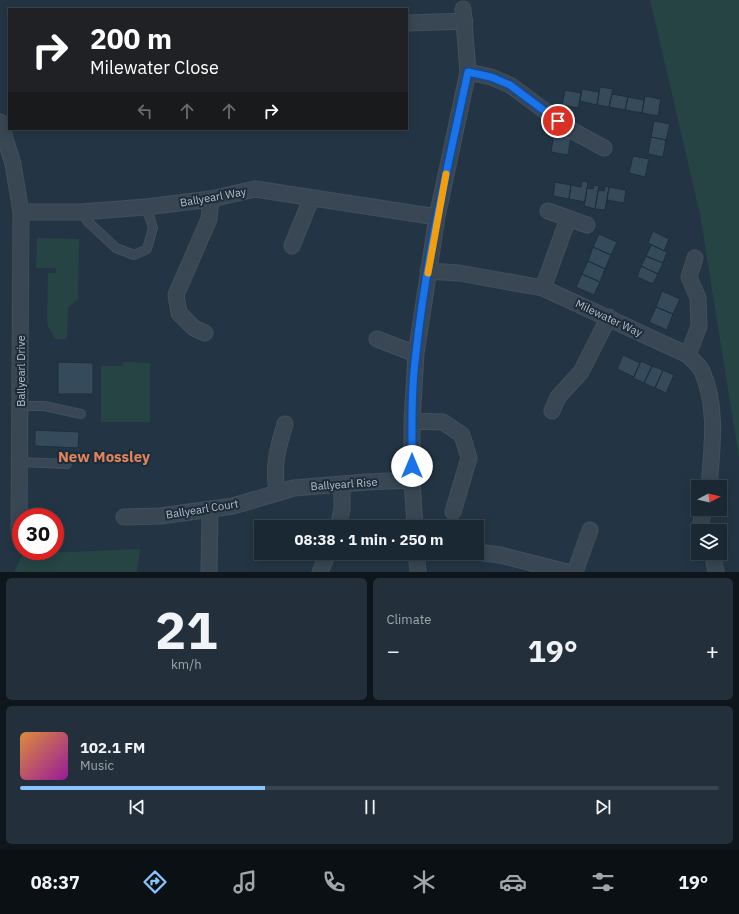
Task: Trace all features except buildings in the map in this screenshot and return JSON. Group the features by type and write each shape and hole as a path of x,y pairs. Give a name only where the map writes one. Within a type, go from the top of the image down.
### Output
{"street":[{"path":"408,23 464,15 468,72 437,217 416,354 412,421 412,480 415,520"},
{"path":"468,72 491,77 510,85 571,130 604,148"},
{"name":"Ballyearl Drive","path":"0,122 28,212 21,406 19,508"},
{"name":"Ballyearl Way","path":"28,212 81,212 146,207 211,198 255,189 437,217"},
{"path":"205,333 194,328 179,313 176,295 209,219 211,198"},
{"path":"292,246 311,198"},
{"path":"548,211 587,225"},
{"path":"543,288 568,219"},
{"path":"695,258 689,277 698,298 699,326 688,355 701,370 711,402 713,443 710,480"},
{"name":"Milewater Way","path":"428,271 460,273 543,288 609,317 688,355"},
{"path":"552,411 558,397 582,372 609,317"},
{"path":"377,339 416,354"},
{"path":"412,421 443,422 462,435 469,458 453,512"},
{"path":"277,493 275,473 276,455 285,424"},
{"name":"Ballyearl Rise","path":"277,493 294,488 412,480"},
{"path":"340,520 342,509 342,484"},
{"name":"Ballyearl Court","path":"124,517 160,516 233,506 277,493"},
{"path":"209,572 210,509"},
{"path":"575,572 590,530"},
{"path":"484,553 500,555 567,572"},
{"path":"320,572 325,560"},
{"path":"417,560 418,572"}],"lane":[{"path":"81,212 88,222 116,248 134,255 147,248 153,228 146,207"},
{"path":"21,406 44,406 81,414"},
{"path":"20,462 67,464"}],"green space":[{"path":"650,0 739,0 739,458 700,214"},
{"path":"37,238 79,239 78,299 68,308 67,339 55,339 47,324 48,273 55,273 56,268 36,268"},
{"path":"124,362 150,363 150,422 101,422 101,366 122,366"},
{"path":"140,549 137,572 14,572 20,560 64,560 64,552"}],"slow traffic":[{"path":"428,273 446,174"}],"district":[{"name":"New Mossley","path":"104,456"}],"route":[{"path":"412,466 412,421 416,354 437,217 468,72 491,77 510,85 558,121"}]}
